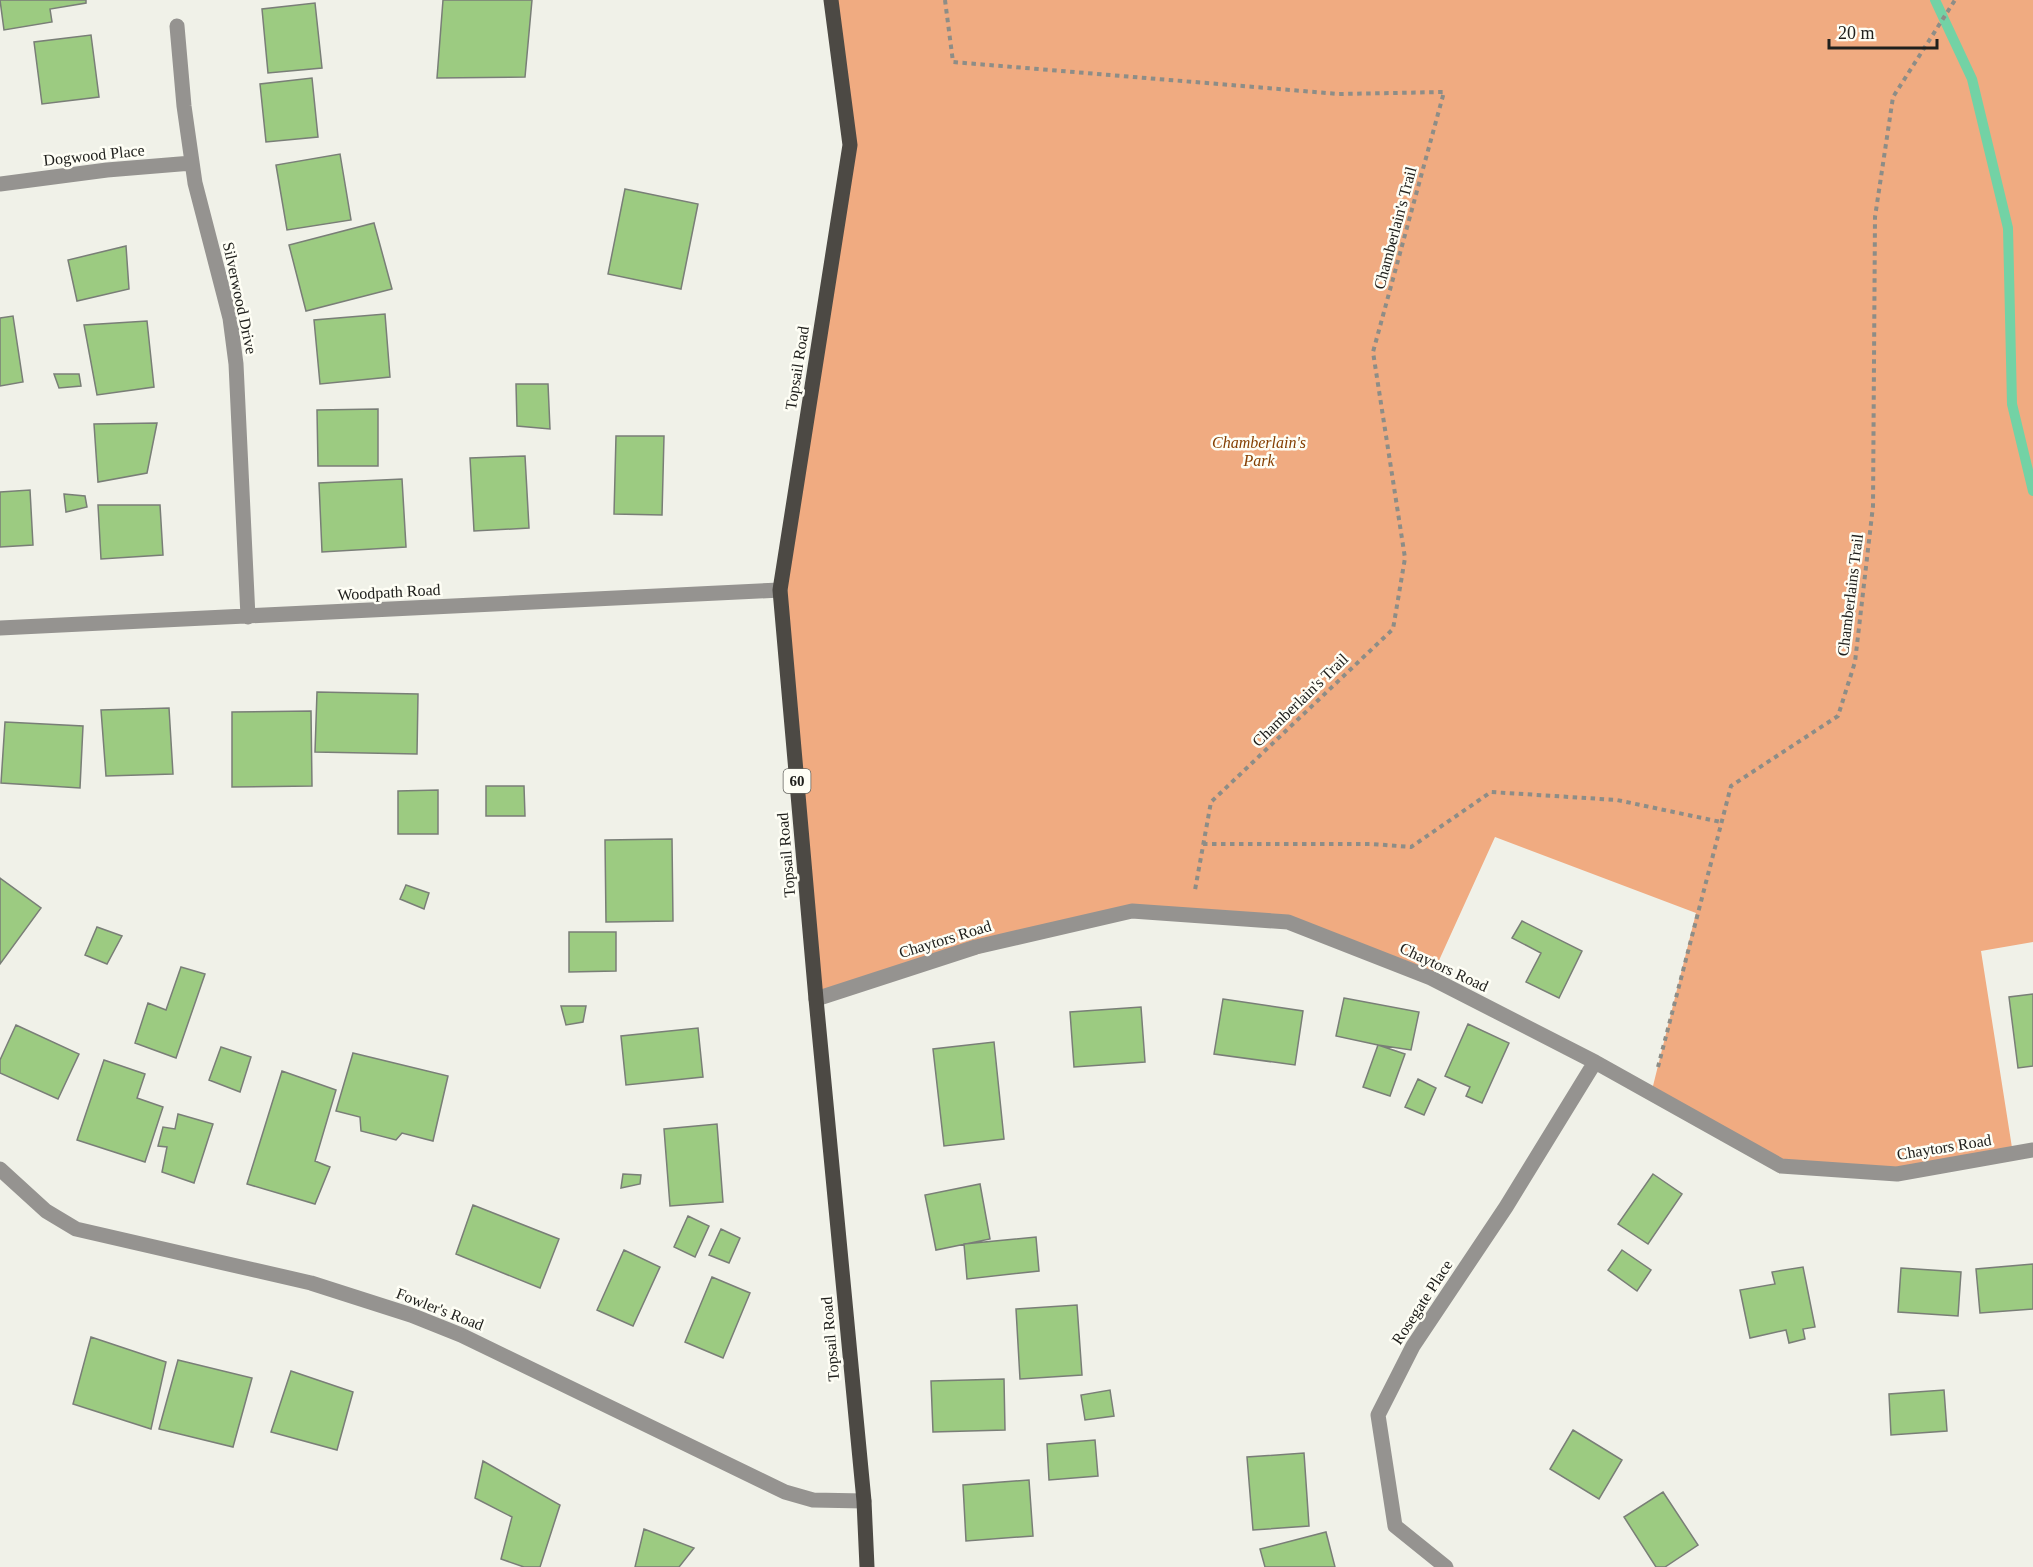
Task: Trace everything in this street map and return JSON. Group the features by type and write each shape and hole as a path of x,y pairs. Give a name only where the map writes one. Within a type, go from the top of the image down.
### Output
{"main road":[{"name":"Topsail Road","path":"831,0 850,145 780,590 864,1501 867,1567"}],"street":[{"name":"Silverwood Drive","path":"177,26 184,106 195,183 230,318 236,364 248,617"},
{"name":"Dogwood Place","path":"0,184 107,170 192,163"},
{"name":"Woodpath Road","path":"0,628 780,590"},
{"name":"Chaytors Road","path":"816,999 976,947 1132,911 1288,922 1431,978 1595,1062 1780,1166 1897,1174 2033,1150"},
{"name":"Rosegate Place","path":"1446,1567 1395,1526 1378,1415 1413,1346 1506,1207 1595,1062"},
{"name":"Fowler's Road","path":"0,1169 46,1211 76,1229 299,1280 411,1315 461,1335 785,1492 829,1502 864,1501"}],"path":[{"name":"Chamberlain's Trail","path":"945,0 953,62 1340,94 1444,92 1373,352 1405,558 1393,629 1211,802 1190,915"},
{"name":"Chamberlains Trail","path":"1652,1094 1731,786 1838,716 1855,662 1873,507 1875,217 1893,97 1955,0"},
{"path":"1203,844 1372,844 1411,847 1491,792 1617,800 1721,822"}],"green space":[{"name":"Chamberlain's Park","path":"831,0 2033,0 2033,942 1981,951 2013,1154 1897,1174 1781,1166 1651,1094 1696,913 1495,837 1431,978 1288,922 1132,911 816,999 780,590 850,145"}],"building":[{"path":"0,0 86,0 86,3 50,9 52,22 4,30"},
{"path":"443,0 532,0 525,77 437,78"},
{"path":"315,3 322,68 268,73 262,9"},
{"path":"91,35 99,97 42,104 34,42"},
{"path":"312,78 318,137 266,142 260,84"},
{"path":"340,154 351,220 287,230 276,165"},
{"path":"625,189 698,204 681,289 608,274"},
{"path":"374,223 392,289 306,311 289,245"},
{"path":"126,246 129,289 77,301 68,260"},
{"path":"385,314 390,377 320,384 314,320"},
{"path":"13,316 23,382 0,386 0,318"},
{"path":"147,321 154,387 97,395 84,325"},
{"path":"54,374 79,374 81,386 59,388"},
{"path":"516,384 548,384 550,429 517,426"},
{"path":"378,409 378,466 318,466 317,410"},
{"path":"157,423 147,473 98,482 94,424"},
{"path":"616,436 664,436 662,515 614,514"},
{"path":"525,456 529,528 474,531 470,458"},
{"path":"402,479 406,547 322,552 319,483"},
{"path":"30,490 33,545 0,547 0,492"},
{"path":"64,494 85,496 87,507 66,512"},
{"path":"98,505 160,505 163,555 101,559"},
{"path":"317,692 418,694 417,754 315,752"},
{"path":"169,708 173,774 106,776 101,710"},
{"path":"311,711 312,786 232,787 232,712"},
{"path":"5,722 83,726 80,788 1,783"},
{"path":"486,786 524,786 525,816 486,816"},
{"path":"438,790 438,834 398,834 398,791"},
{"path":"672,839 673,921 606,922 605,840"},
{"path":"0,878 41,908 0,964"},
{"path":"406,885 429,893 424,909 400,899"},
{"path":"1522,921 1582,951 1559,998 1526,982 1541,953 1512,938"},
{"path":"97,927 122,936 107,964 85,955"},
{"path":"569,932 616,932 616,971 569,972"},
{"path":"181,967 205,974 176,1058 135,1043 148,1003 166,1010"},
{"path":"2033,994 2033,1066 2018,1068 2009,997"},
{"path":"1344,998 1419,1012 1411,1050 1336,1036"},
{"path":"1223,999 1303,1011 1295,1065 1214,1054"},
{"path":"561,1006 586,1006 583,1022 566,1025"},
{"path":"1141,1007 1145,1062 1074,1067 1070,1012"},
{"path":"1468,1024 1509,1043 1482,1103 1466,1096 1470,1087 1445,1076"},
{"path":"16,1025 79,1054 58,1099 0,1073 0,1060"},
{"path":"698,1028 703,1077 626,1085 621,1036"},
{"path":"994,1042 1004,1139 944,1146 933,1049"},
{"path":"1378,1045 1405,1054 1390,1096 1363,1087"},
{"path":"221,1047 251,1057 240,1092 209,1080"},
{"path":"353,1053 448,1076 433,1141 402,1133 396,1140 361,1131 360,1117 336,1111"},
{"path":"104,1060 145,1074 137,1098 163,1107 145,1162 77,1140"},
{"path":"282,1071 336,1090 315,1161 330,1167 315,1204 247,1184"},
{"path":"1418,1079 1436,1088 1424,1115 1405,1107"},
{"path":"178,1114 213,1124 194,1183 162,1172 167,1147 158,1146 163,1127 175,1129"},
{"path":"717,1124 723,1202 670,1206 664,1129"},
{"path":"623,1174 641,1175 640,1184 621,1188"},
{"path":"1653,1174 1682,1194 1648,1244 1618,1224"},
{"path":"980,1184 990,1239 936,1250 925,1195"},
{"path":"473,1205 559,1239 540,1288 456,1254"},
{"path":"688,1216 709,1226 695,1257 674,1247"},
{"path":"721,1229 740,1238 729,1263 709,1255"},
{"path":"1036,1237 1039,1271 967,1279 964,1244"},
{"path":"624,1250 660,1267 633,1326 597,1310"},
{"path":"1622,1250 1651,1270 1637,1291 1608,1270"},
{"path":"2033,1264 2033,1309 1980,1313 1976,1269"},
{"path":"1803,1267 1815,1327 1803,1329 1805,1339 1789,1343 1786,1330 1750,1338 1740,1290 1775,1284 1772,1272"},
{"path":"1901,1268 1961,1272 1958,1316 1898,1312"},
{"path":"712,1277 750,1293 723,1358 685,1342"},
{"path":"1077,1305 1082,1375 1020,1379 1016,1309"},
{"path":"91,1337 166,1362 151,1429 73,1404"},
{"path":"178,1360 252,1378 233,1447 159,1429"},
{"path":"291,1371 353,1392 337,1450 271,1432"},
{"path":"1004,1379 1005,1430 933,1432 931,1381"},
{"path":"1110,1390 1114,1416 1085,1420 1081,1395"},
{"path":"1944,1390 1947,1431 1891,1435 1889,1394"},
{"path":"1573,1430 1622,1460 1599,1499 1550,1469"},
{"path":"1095,1440 1098,1476 1049,1480 1047,1444"},
{"path":"1304,1453 1309,1526 1253,1530 1247,1457"},
{"path":"483,1461 560,1505 540,1567 524,1567 501,1559 512,1517 475,1498"},
{"path":"1029,1480 1033,1536 966,1541 963,1485"},
{"path":"1663,1492 1698,1545 1665,1567 1656,1567 1624,1517"},
{"path":"644,1529 694,1548 679,1567 635,1567"},
{"path":"1326,1532 1335,1567 1265,1567 1260,1549"}],"waterway":[{"path":"1935,0 1972,79 2008,228 2012,404 2033,491"}]}
